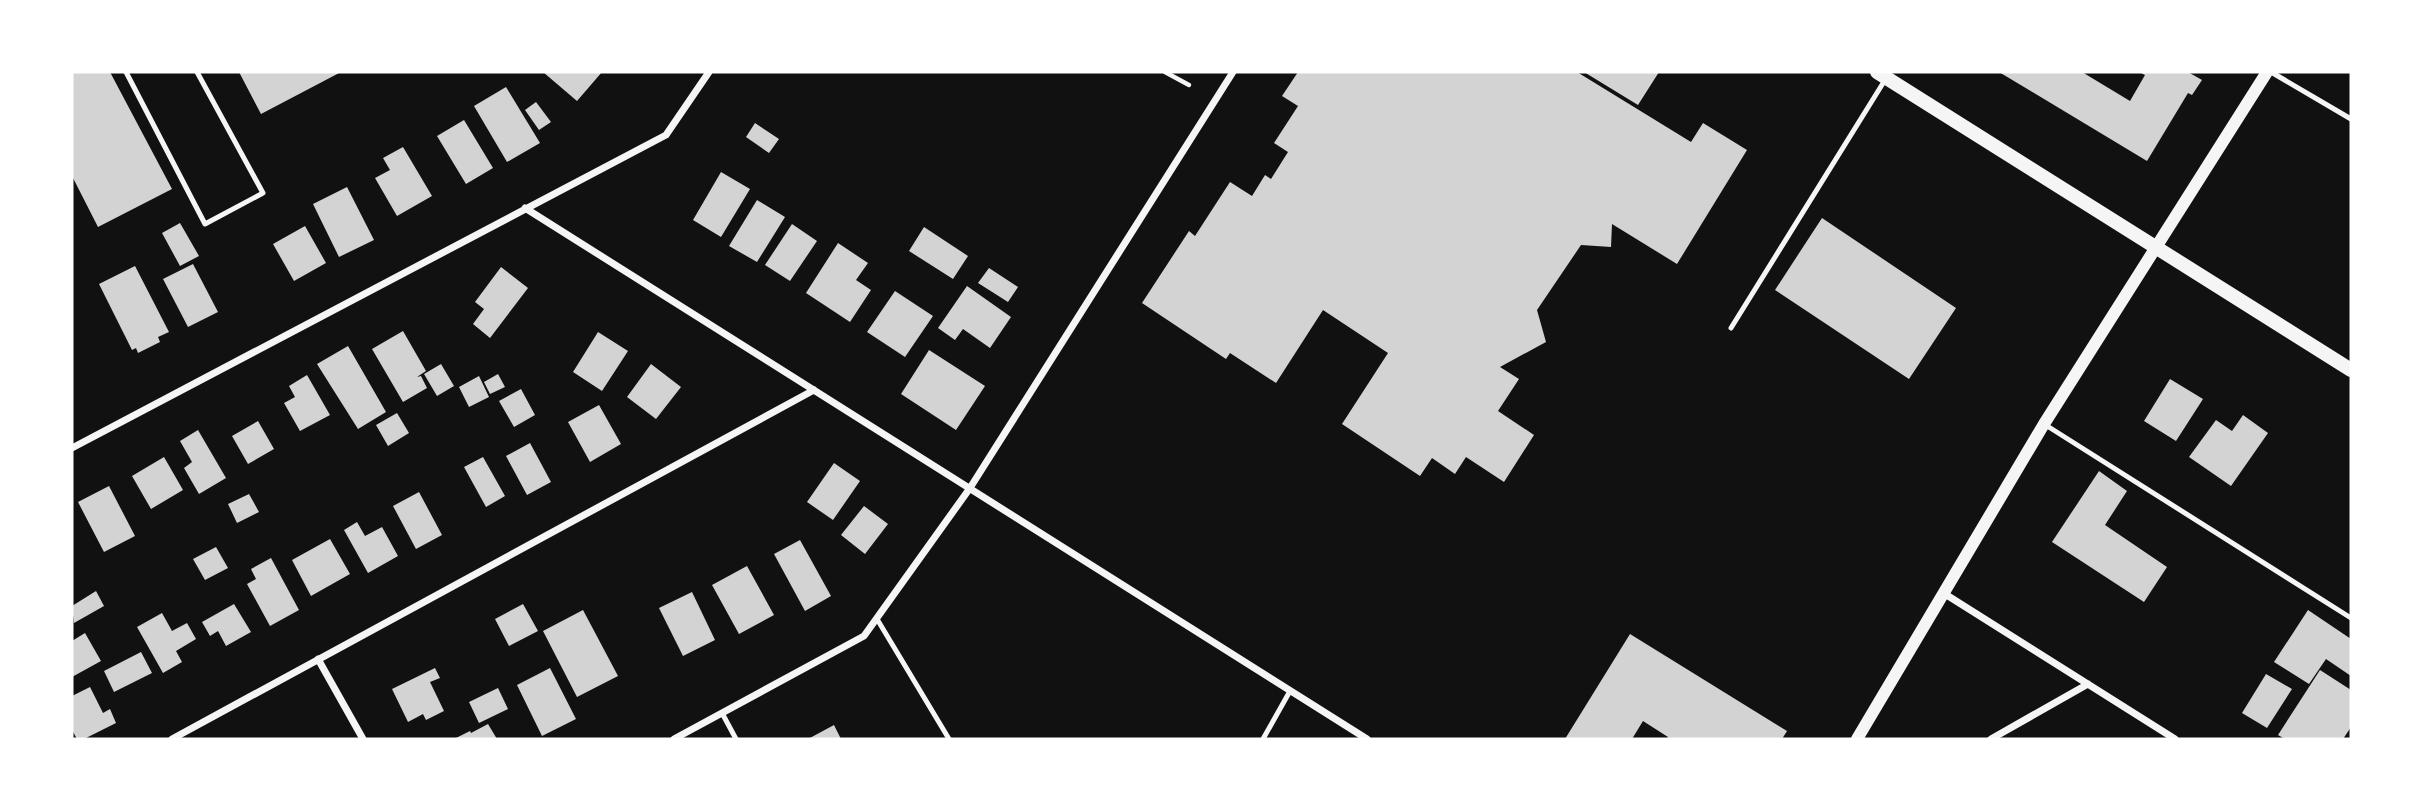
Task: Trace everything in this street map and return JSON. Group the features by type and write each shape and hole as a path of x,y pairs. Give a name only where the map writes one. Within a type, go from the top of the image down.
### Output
{"main road":[{"path":"1882,75 2351,370"}],"street":[{"path":"674,739 864,636 970,488 1233,72"},
{"path":"1857,739 2044,424 2269,72"},
{"path":"72,448 666,135 706,73"},
{"path":"525,208 1367,739"},
{"path":"172,739 814,390"},
{"path":"1945,594 2175,739"},
{"path":"318,659 363,739"},
{"path":"1990,739 2088,684"}],"lane":[{"path":"126,72 205,224 263,193 197,72"},
{"path":"2269,72 2351,119"},
{"path":"1731,328 1882,75"},
{"path":"2044,424 2351,618"},
{"path":"877,619 949,739"},
{"path":"1263,739 1290,691"},
{"path":"722,713 736,739"}],"path":[{"path":"1165,72 1189,85"}],"building":[{"path":"72,72 110,72 172,189 98,227 72,176"},
{"path":"239,72 341,72 261,114"},
{"path":"543,72 602,72 577,101"},
{"path":"1298,72 1577,72 1691,142 1703,123 1747,150 1677,264 1612,224 1611,247 1581,245 1537,310 1546,342 1500,367 1519,379 1498,411 1534,435 1504,482 1466,457 1455,474 1432,458 1420,476 1342,424 1388,353 1323,310 1276,383 1230,353 1226,359 1142,303 1189,231 1195,236 1230,182 1252,196 1265,175 1271,179 1288,152 1274,143 1298,106 1282,96"},
{"path":"1584,72 1659,72 1638,105"},
{"path":"1999,72 2082,72 2130,101 2145,75 2139,72 2188,72 2202,80 2192,95 2188,93 2147,161"},
{"path":"506,87 540,143 507,162 474,106"},
{"path":"536,102 551,122 539,130 525,110"},
{"path":"464,120 493,168 466,184 437,136"},
{"path":"755,123 779,139 769,153 746,137"},
{"path":"403,147 432,196 397,216 375,178 390,170 383,158"},
{"path":"721,172 750,189 721,237 693,220"},
{"path":"347,187 374,240 339,257 313,204"},
{"path":"757,200 785,217 757,262 729,246"},
{"path":"1822,218 1956,308 1909,379 1775,290"},
{"path":"180,223 199,256 180,266 162,233"},
{"path":"792,224 817,241 790,281 765,265"},
{"path":"305,226 326,263 294,281 273,244"},
{"path":"924,227 968,256 953,279 909,251"},
{"path":"838,243 868,263 856,280 871,290 850,322 806,293"},
{"path":"193,264 218,312 188,327 163,279"},
{"path":"135,266 169,332 158,337 160,342 138,353 136,348 132,350 99,284"},
{"path":"501,267 528,288 490,338 473,324 484,309 475,302"},
{"path":"989,268 1018,287 1008,302 978,283"},
{"path":"967,286 1011,317 990,348 963,329 955,340 938,328"},
{"path":"895,291 933,316 905,357 867,332"},
{"path":"403,331 426,371 417,377 421,376 427,388 403,402 372,349"},
{"path":"598,332 628,351 602,391 573,372"},
{"path":"348,346 386,412 358,429 317,364"},
{"path":"929,350 985,386 956,430 901,394"},
{"path":"441,364 454,386 437,396 424,374"},
{"path":"651,364 681,387 656,419 627,397"},
{"path":"498,374 505,387 490,394 484,382"},
{"path":"307,375 330,415 300,431 284,403 295,397 289,386"},
{"path":"479,376 489,397 469,407 459,387"},
{"path":"2170,379 2203,399 2176,441 2144,421"},
{"path":"521,389 535,415 514,427 499,401"},
{"path":"599,405 621,444 590,462 568,422"},
{"path":"397,413 409,433 388,446 376,425"},
{"path":"2243,415 2268,433 2231,486 2189,457 2216,420 2232,431"},
{"path":"258,421 274,449 248,464 232,436"},
{"path":"198,430 226,478 199,494 184,468 192,462 180,441"},
{"path":"530,443 551,482 527,495 506,456"},
{"path":"164,457 183,490 151,509 132,476"},
{"path":"483,457 505,496 486,507 464,467"},
{"path":"834,463 860,481 833,520 807,502"},
{"path":"2099,471 2127,491 2105,525 2167,567 2144,602 2052,542"},
{"path":"109,486 135,536 104,552 78,502"},
{"path":"419,492 442,535 416,549 393,506"},
{"path":"249,494 259,512 237,523 228,504"},
{"path":"864,506 888,524 865,554 841,535"},
{"path":"357,522 365,536 382,527 398,556 368,573 344,530"},
{"path":"330,539 350,574 311,596 292,560"},
{"path":"800,540 831,596 805,611 774,554"},
{"path":"216,547 228,568 205,580 193,559"},
{"path":"271,558 299,610 270,626 247,584 256,579 251,569"},
{"path":"747,566 774,615 739,634 712,585"},
{"path":"96,591 104,606 74,623 72,606"},
{"path":"692,592 715,640 683,656 659,608"},
{"path":"234,604 251,632 226,646 218,631 210,636 202,622"},
{"path":"523,604 538,631 509,646 495,619"},
{"path":"583,610 618,676 577,697 543,631"},
{"path":"2308,610 2351,639 2351,676 2326,659 2309,684 2274,662"},
{"path":"162,613 172,631 187,623 196,639 176,651 182,662 163,673 137,627"},
{"path":"85,633 101,661 72,677 72,641"},
{"path":"1630,634 1787,731 1782,739 1667,739 1668,737 1643,721 1632,739 1565,739"},
{"path":"141,652 152,673 114,692 104,671"},
{"path":"435,668 440,678 430,682 444,711 426,720 423,714 408,722 392,689"},
{"path":"550,668 576,719 542,736 517,685"},
{"path":"2320,670 2351,690 2351,727 2343,739 2285,739 2278,735"},
{"path":"2266,674 2292,689 2267,728 2242,713"},
{"path":"90,687 103,713 110,709 116,723 84,739 77,739 72,730 72,696"},
{"path":"498,688 508,709 479,723 469,702"},
{"path":"488,724 497,739 454,739 470,731 471,733"},
{"path":"834,725 841,739 808,739"}]}
